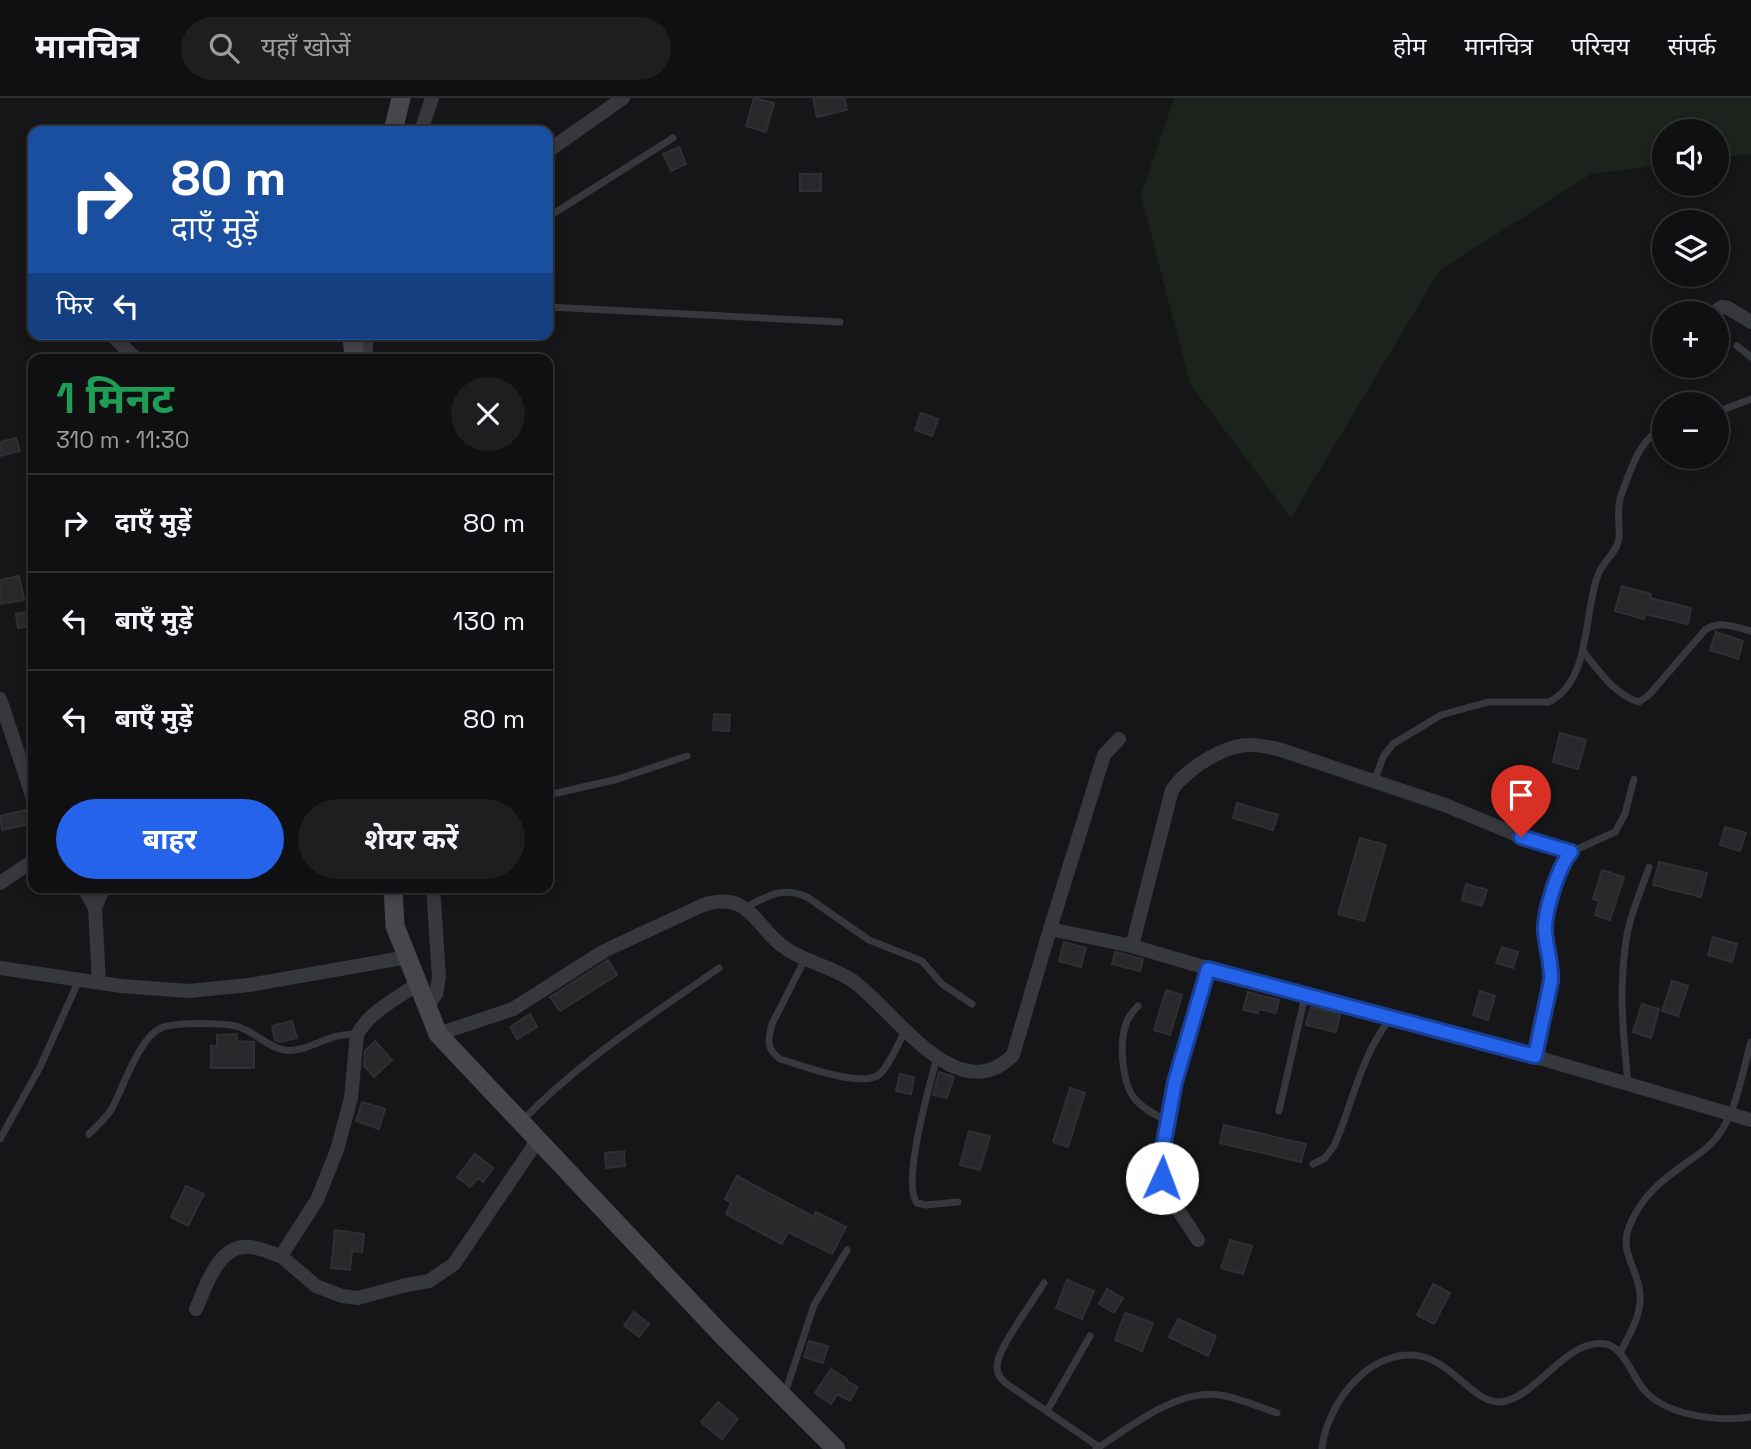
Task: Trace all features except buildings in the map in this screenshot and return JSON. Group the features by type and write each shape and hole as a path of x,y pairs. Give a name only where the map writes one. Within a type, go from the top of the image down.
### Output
{"main road":[{"path":"394,126 401,98"},
{"path":"393,893 396,926 438,1034 537,1141 836,1449"}],"street":[{"path":"423,126 432,98"},
{"path":"553,147 623,98"},
{"path":"1729,309 1751,323"},
{"path":"117,340 131,354"},
{"path":"0,699 28,783"},
{"path":"438,1034 513,1009 604,951 703,905 728,901 754,914 782,945 838,972 862,988 952,1068 978,1073 1004,1065 1013,1055 1019,1040 1104,755 1119,739"},
{"path":"1132,946 1169,798 1177,783 1201,764 1236,746 1257,745 1278,749 1445,805 1534,842 1571,852"},
{"path":"0,883 28,864"},
{"path":"86,893 95,908"},
{"path":"99,982 95,908 101,893"},
{"path":"427,1007 436,994 439,977 433,893"},
{"path":"1050,929 1132,946 1208,969 1535,1056 1751,1120"},
{"path":"0,968 189,991 249,985 408,957"},
{"path":"1198,1240 1167,1193 1160,1164 1175,1082 1208,969"},
{"path":"281,1256 317,1200 337,1150 351,1098 360,1028 418,982"},
{"path":"196,1309 214,1268 231,1251 248,1247 281,1256 316,1286 342,1296 358,1298 378,1295 406,1285 429,1281 454,1264 537,1141"}],"lane":[{"path":"553,214 673,138"},
{"path":"553,307 839,322"},
{"path":"1737,346 1751,357"},
{"path":"1729,407 1751,399"},
{"path":"1373,782 1383,757 1393,744 1441,715 1476,704 1549,702 1558,697 1571,680 1583,650 1599,571 1617,545 1618,503 1642,448 1652,434"},
{"path":"1583,650 1602,675 1628,698 1639,702 1649,695 1712,625 1726,624 1751,631"},
{"path":"553,793 618,779 687,756"},
{"path":"1535,1056 1552,969 1545,926 1561,868 1571,852 1615,832 1625,814 1634,779"},
{"path":"1628,1083 1621,1018 1624,963 1627,935 1649,867"},
{"path":"745,908 771,893 797,892 869,940 922,961 942,984 972,1004"},
{"path":"806,958 769,1035 771,1052 780,1059 858,1081 874,1078 881,1073 906,1029"},
{"path":"520,1123 584,1063 719,968"},
{"path":"0,1139 40,1067 79,979"},
{"path":"1279,1111 1305,995"},
{"path":"1138,1006 1123,1032 1125,1081 1142,1106 1167,1121"},
{"path":"1313,1164 1325,1158 1334,1146 1369,1052 1392,1018"},
{"path":"89,1134 106,1117 144,1044 159,1029 172,1025 231,1025 253,1032 269,1044 288,1050 343,1033 357,1035"},
{"path":"1620,1353 1634,1324 1641,1296 1639,1283 1626,1250 1629,1227 1645,1197 1655,1185 1711,1144 1730,1114 1751,1042"},
{"path":"937,1057 922,1112 911,1190 917,1202 926,1205 958,1202"},
{"path":"783,1397 814,1305 847,1250"},
{"path":"1044,1283 997,1362 1000,1378 1098,1448 1165,1406 1188,1396 1221,1395 1278,1413"},
{"path":"1046,1411 1090,1336"},
{"path":"1322,1449 1331,1419 1350,1386 1379,1362 1412,1354 1438,1362 1471,1388 1496,1402 1513,1398 1540,1381 1578,1350 1602,1344 1615,1348 1620,1353 1654,1401 1716,1419 1751,1418"}],"shaded area":[{"path":"1174,98 1751,98 1751,154 1729,157 1729,119 1652,119 1652,166 1591,174 1440,270 1291,518 1190,384 1141,195"}],"route":[{"path":"1162,1178 1160,1164 1175,1082 1208,969 1535,1056 1552,969 1545,926 1561,868 1571,852 1521,837"}]}
